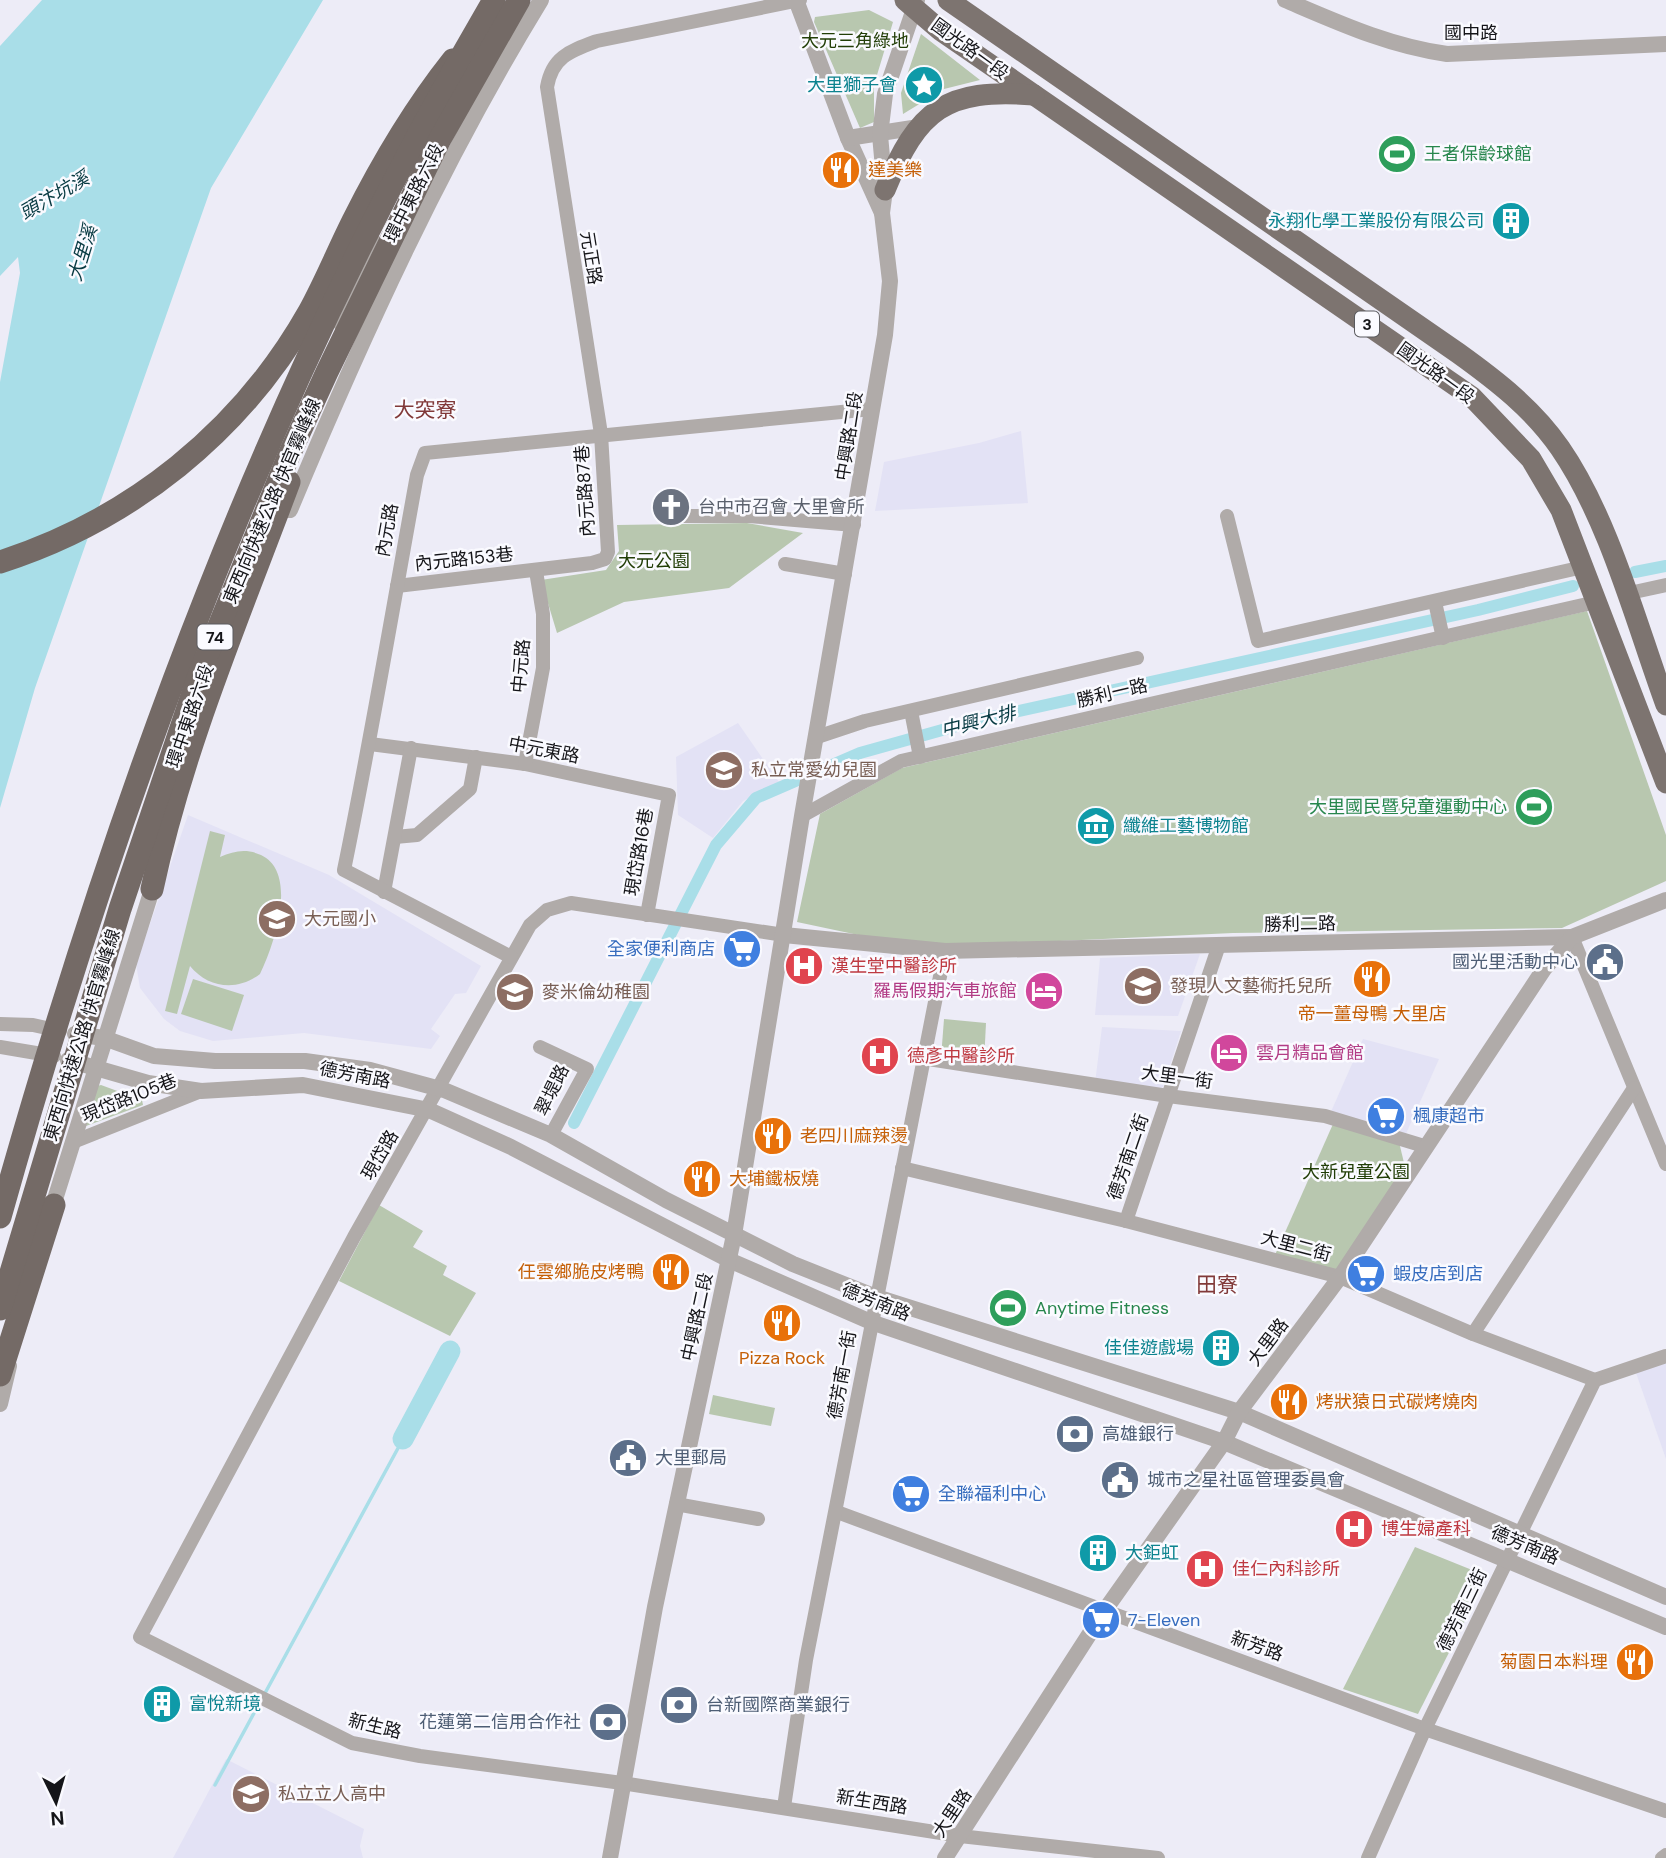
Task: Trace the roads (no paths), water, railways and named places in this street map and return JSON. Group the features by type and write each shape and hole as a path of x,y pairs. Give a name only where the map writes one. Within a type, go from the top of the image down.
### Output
{"highway":[{"name":"東西向快速公路 快官霧峰線","path":"0,1309 120,909 199,675 294,443 440,139 482,39 494,0"},
{"name":"東西向快速公路 快官霧峰線","path":"0,1217 95,900 179,666 269,444 420,128 482,39 519,0"},
{"name":"74","path":"0,562 75,533 142,494 191,456 244,402 307,316 354,218 428,91 482,39"},
{"path":"152,889 162,839 213,681 297,462 335,376 448,146 478,94 482,39"},
{"path":"0,1375 54,1205"}],"main road":[{"name":"國光路一段","path":"948,0 972,10 1495,380 1541,424 1570,464 1599,523 1666,705"},
{"name":"國光路一段","path":"912,2 940,30 1472,397 1514,438 1537,468 1561,510 1666,783"},
{"path":"886,190 900,153 919,127 939,109 978,94 1035,96"}],"street":[{"name":"環中東路六段","path":"0,1279 75,1034 194,674 281,451 392,205 504,0"},
{"name":"環中東路六段","path":"0,1404 95,1066 221,684 271,555 344,385 451,160 541,0"},
{"name":"元正路","path":"601,434 547,88 555,62 569,51 597,41 797,0"},
{"name":"中興路二段","path":"797,0 848,138 882,213"},
{"name":"國中路","path":"1285,0 1374,38 1415,50 1447,54 1666,44"},
{"name":"中興路二段","path":"610,1858 676,1504 734,1235 802,816 890,308 890,281 882,213 886,190 880,135 885,94 912,2"},
{"path":"848,138 919,127"},
{"name":"內元路","path":"511,957 344,870 370,744 376,690 416,475 425,453 872,409"},
{"name":"內元路87巷","path":"536,570 605,559 608,552 601,434"},
{"path":"666,516 748,516 854,524"},
{"path":"1227,516 1258,641 1584,567"},
{"path":"785,564 845,574"},
{"name":"內元路153巷","path":"397,586 536,570"},
{"name":"中元路","path":"525,764 543,668 543,614 536,570"},
{"path":"1625,594 1666,585"},
{"path":"1435,602 1443,638"},
{"name":"勝利一路","path":"802,816 901,761 1596,602"},
{"path":"816,742 864,721 1137,658"},
{"path":"911,711 920,757"},
{"name":"中元東路","path":"370,744 525,764 668,795"},
{"path":"384,892 411,748"},
{"path":"395,837 417,835 470,789 476,757"},
{"name":"現岱路16巷","path":"647,915 668,795"},
{"name":"大里路","path":"945,1858 1105,1610 1224,1441 1239,1412 1340,1278 1423,1146 1544,969 1572,937 1666,900"},
{"name":"現岱路","path":"140,1637 354,1237 429,1110 438,1089 530,925 547,910 570,903 784,936"},
{"name":"勝利二路","path":"784,936 945,951 1572,937"},
{"path":"1572,937 1666,1164"},
{"name":"德芳南二街","path":"1126,1221 1219,945"},
{"name":"德芳南一街","path":"784,1807 806,1660 945,951"},
{"path":"0,1024 33,1025 75,1034"},
{"name":"德芳南路","path":"75,1034 104,1038 154,1056 305,1061 370,1070 438,1089 551,1135 734,1235 793,1264 876,1297 1239,1412 1666,1597"},
{"path":"0,1047 68,1060"},
{"name":"翠堤路","path":"540,1047 587,1069 551,1135"},
{"name":"大里一街","path":"922,1058 1168,1096 1325,1115 1423,1146"},
{"name":"德芳南路","path":"68,1060 148,1083 201,1091 303,1085 429,1110 511,1147 729,1260 871,1322 1224,1441 1666,1627"},
{"path":"1473,1334 1634,1088"},
{"name":"現岱路105巷","path":"73,1142 201,1091"},
{"name":"大里二街","path":"902,1168 1126,1221 1340,1278 1473,1334 1595,1380"},
{"path":"1595,1380 1666,1356"},
{"name":"德芳南三街","path":"1368,1858 1425,1729 1595,1380"},
{"path":"676,1504 758,1519"},
{"name":"新芳路","path":"837,1512 1425,1729 1666,1811"},
{"name":"新生路","path":"140,1637 352,1743 420,1756 622,1783"},
{"name":"新生西路","path":"622,1783 960,1836 1158,1858"}],"water":[{"path":"42,0 323,0 211,188 35,688 0,808 0,382 20,273 18,257 0,276 0,46"}],"waterway":[{"name":"中興大排","path":"1635,572 1666,566"},
{"name":"中興大排","path":"574,1123 716,845 756,798 860,753 978,720 1478,610 1573,586"},
{"path":"403,1439 450,1351"},
{"path":"264,1695 403,1439"},
{"path":"215,1785 260,1702"}],"place":[{"name":"大里獅子會","path":"924,85"},
{"name":"王者保齡球館","path":"1397,154"},
{"name":"達美樂","path":"841,170"},
{"name":"永翔化學工業股份有限公司","path":"1511,221"},
{"name":"台中市召會 大里會所","path":"671,507"},
{"name":"私立常愛幼兒園","path":"724,770"},
{"name":"大里國民暨兒童運動中心","path":"1534,807"},
{"name":"纖維工藝博物館","path":"1096,826"},
{"name":"大元國小","path":"277,919"},
{"name":"全家便利商店","path":"742,949"},
{"name":"國光里活動中心","path":"1605,962"},
{"name":"漢生堂中醫診所","path":"804,966"},
{"name":"帝一薑母鴨 大里店","path":"1372,979"},
{"name":"發現人文藝術托兒所","path":"1143,986"},
{"name":"羅馬假期汽車旅館","path":"1044,991"},
{"name":"麥米倫幼稚園","path":"515,992"},
{"name":"雲月精品會館","path":"1229,1053"},
{"name":"德彥中醫診所","path":"880,1056"},
{"name":"楓康超市","path":"1386,1116"},
{"name":"老四川麻辣燙","path":"773,1136"},
{"name":"大埔鐵板燒","path":"702,1179"},
{"name":"任雲鄉脆皮烤鴨","path":"671,1272"},
{"name":"蝦皮店到店","path":"1366,1274"},
{"name":"Anytime Fitness","path":"1008,1308"},
{"name":"Pizza Rock","path":"782,1323"},
{"name":"佳佳遊戲場","path":"1221,1348"},
{"name":"烤狀猿日式碳烤燒肉","path":"1289,1402"},
{"name":"高雄銀行","path":"1075,1434"},
{"name":"大里郵局","path":"628,1458"},
{"name":"城市之星社區管理委員會","path":"1120,1480"},
{"name":"全聯福利中心","path":"911,1494"},
{"name":"博生婦產科","path":"1354,1529"},
{"name":"大鉅虹","path":"1098,1553"},
{"name":"佳仁內科診所","path":"1205,1569"},
{"name":"7-Eleven","path":"1101,1620"},
{"name":"菊園日本料理","path":"1635,1662"},
{"name":"富悅新境","path":"162,1704"},
{"name":"台新國際商業銀行","path":"679,1705"},
{"name":"花蓮第二信用合作社","path":"608,1722"},
{"name":"私立立人高中","path":"251,1794"}],"district":[{"name":"大突寮","path":"425,410"},
{"name":"田寮","path":"1217,1285"}],"park label":[{"name":"大元三角綠地","path":"855,41"},
{"name":"大元公園","path":"654,561"},
{"name":"大新兒童公園","path":"1356,1172"}],"water label":[{"name":"頭汴坑溪","path":"54,195"},
{"name":"大里溪","path":"82,253"}]}
